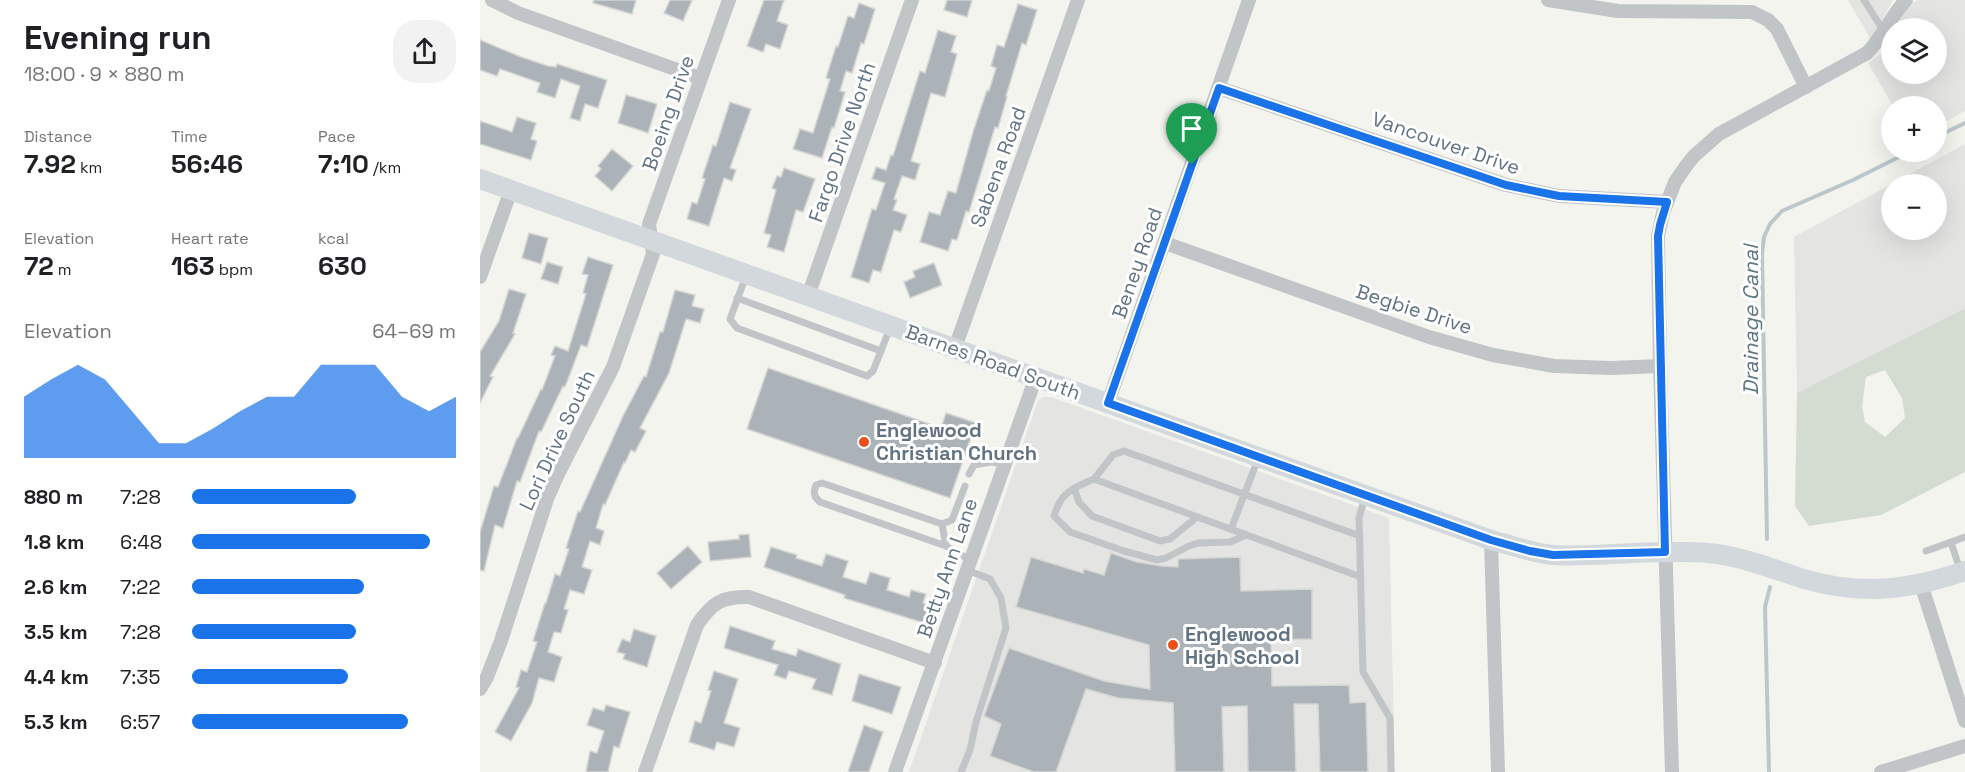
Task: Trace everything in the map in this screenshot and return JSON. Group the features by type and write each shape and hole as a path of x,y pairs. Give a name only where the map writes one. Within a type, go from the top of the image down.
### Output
{"street":[{"path":"492,0 518,13 700,78"},
{"name":"Boeing Drive","path":"652,240 650,224 729,0"},
{"name":"Fargo Drive North","path":"808,296 912,0"},
{"name":"Sabena Road","path":"955,348 1078,0"},
{"name":"Beney Road","path":"1108,403 1250,0"},
{"path":"1548,0 1618,11 1752,12 1768,20 1777,29 1806,87"},
{"path":"1892,18 1906,0"},
{"path":"1671,772 1660,366 1658,236 1660,225 1675,182 1703,147 1736,123 1867,53 1881,33"},
{"name":"Vancouver Drive","path":"1219,88 1506,185 1559,196 1667,202"},
{"name":"Barnes Road South","path":"480,178 1491,540 1530,551 1553,555 1709,553 1808,580 1855,589 1896,588 1921,584 1963,571"},
{"path":"480,277 511,190"},
{"name":"Lori Drive South","path":"480,689 501,641 551,491 613,367 653,254 652,240"},
{"name":"Begbie Drive","path":"1165,243 1429,336 1493,355 1554,366 1611,368 1660,366"},
{"name":"Betty Ann Lane","path":"895,772 1036,377"},
{"path":"1491,540 1498,772"},
{"path":"1921,584 1965,721"},
{"path":"645,772 697,625 706,611 719,601 732,596 749,597 934,663"},
{"path":"1881,772 1965,746"}],"lane":[{"path":"1864,0 1881,27"},
{"path":"747,274 729,319 736,328 867,376 873,371 891,325"},
{"path":"737,298 881,351"},
{"path":"1246,535 1230,542 1198,543 1157,560 1070,532 1054,516 1060,499 1074,488 1094,479 1113,455 1124,451 1360,536"},
{"path":"1231,529 1258,457"},
{"path":"969,474 974,465 992,462 1005,464"},
{"path":"1094,479 1361,577"},
{"path":"961,772 970,750 976,722 1006,628 1001,598 990,579 968,565 946,546 820,502 815,498 813,492 816,485 828,484 942,524 952,520 965,486"},
{"path":"1074,488 1079,502 1092,516 1160,541 1170,538 1197,517"},
{"path":"1365,495 1359,518 1363,672 1390,718 1391,772"},
{"path":"942,524 946,546"},
{"path":"1926,551 1965,537"},
{"path":"1951,542 1963,571"}],"shaded area":[{"path":"1848,0 1893,0 1881,18 1871,40"},
{"path":"1918,0 1965,0 1965,111 1947,121 1947,96 1887,96 1868,63 1881,54 1881,84 1947,84 1947,18 1901,18 1906,6"},
{"path":"1965,144 1965,308 1797,393 1794,237 1881,190 1881,240 1947,240 1947,174 1910,174 1932,162 1947,162 1947,154"},
{"path":"1965,308 1965,472 1881,515 1809,526 1795,506 1797,393","holes":["1885,370 1902,398 1905,418 1885,437 1865,422 1862,406 1866,377"]},
{"name":"Englewood High School","path":"1051,397 1389,518 1395,772 909,772 1038,400"}],"building":[{"path":"594,0 636,0 632,14 593,3"},
{"path":"670,0 692,0 683,21 664,13"},
{"path":"764,0 784,0 777,21 788,25 780,49 766,44 763,52 747,46"},
{"path":"947,0 972,0 967,17 944,10"},
{"path":"859,3 875,9 852,73 846,71 840,91 845,92 822,158 793,149 800,129 813,133 830,79 826,78 836,46 838,47 848,16 854,18"},
{"path":"1018,4 1037,10 1026,45 1022,43 998,128 995,127 969,212 966,211 957,240 952,239 948,251 920,242 929,212 940,215 948,191 956,193 973,132 996,68 991,66 997,45 1004,47"},
{"path":"938,30 956,36 951,52 957,54 945,97 931,93 911,161 920,164 915,180 902,176 894,199 897,200 893,210 907,215 901,232 894,230 881,272 873,270 869,283 851,277 872,209 876,210 885,183 872,179 876,167 886,170 891,155 893,156 920,71 925,73"},
{"path":"480,40 548,66 556,67 557,64 607,80 598,108 585,104 580,121 570,118 580,86 561,79 555,98 537,92 540,83 500,69 497,76 480,70"},
{"path":"626,95 657,104 648,133 618,123"},
{"path":"730,102 751,109 730,168 736,170 732,181 724,178 709,226 687,219 692,202 697,204 705,179 702,178 713,145 716,146"},
{"path":"517,117 536,123 531,139 537,141 531,160 480,144 480,121 512,132"},
{"path":"612,149 633,166 612,191 595,176 601,169 598,166"},
{"path":"784,168 815,179 803,212 796,210 784,252 767,247 771,235 764,233 776,190 772,188 777,176 781,177"},
{"path":"529,233 548,238 541,264 522,258"},
{"path":"588,257 613,265 587,347 581,345 565,387 563,386 541,432 539,431 520,482 517,481 503,528 495,525 484,571 480,570 480,532 494,486 498,487 517,438 542,390 555,356 551,355 555,346 568,351 586,294 583,293 588,275 582,274"},
{"path":"547,262 563,267 558,284 541,279"},
{"path":"934,263 942,285 910,298 904,282 915,277 913,271"},
{"path":"509,289 526,294 513,333 515,334 490,376 493,377 480,403 480,352 499,321"},
{"path":"675,290 695,295 692,306 704,309 700,323 686,319 669,373 640,428 646,431 635,452 631,450 605,505 603,504 596,528 604,531 600,545 590,541 582,567 592,570 584,594 570,590 564,609 568,610 561,633 554,632 548,652 562,657 554,682 539,678 532,703 511,741 495,732 519,688 516,687 521,670 527,672 537,642 533,641 545,603 555,574 560,576 578,511 580,512 623,416 644,376 646,377 660,332 663,332"},
{"path":"768,368 941,428 946,413 976,423 950,498 747,429"},
{"path":"749,534 751,557 710,561 708,542 739,539 739,535"},
{"path":"688,546 702,562 671,589 657,573"},
{"path":"771,547 822,566 826,554 848,561 843,577 866,584 870,572 890,578 887,590 909,597 911,590 926,594 923,603 930,605 924,623 844,598 845,595 764,567"},
{"path":"1111,553 1137,562 1178,567 1178,559 1240,557 1241,591 1312,589 1312,639 1271,640 1272,686 1349,685 1350,703 1366,702 1368,772 1320,772 1318,704 1294,704 1296,772 1248,772 1247,706 1222,707 1224,772 1175,772 1173,703 1118,698 1086,689 1056,772 1034,772 990,756 1001,724 984,716 1009,648 1104,681 1150,689 1149,645 1016,607 1031,557 1083,573 1084,569 1104,575"},
{"path":"730,626 775,641 772,649 796,656 798,649 841,664 832,695 812,689 816,679 789,671 786,679 774,675 778,665 724,648"},
{"path":"634,629 656,636 647,667 623,659 625,654 617,652 622,639 630,642"},
{"path":"714,671 738,679 724,723 740,728 734,747 717,742 714,750 689,742 695,721 701,723 711,691 708,690"},
{"path":"859,674 901,687 892,714 852,701"},
{"path":"606,705 630,712 619,748 614,746 608,772 586,772 590,751 597,753 604,731 587,725 593,708 604,711"},
{"path":"864,725 883,732 869,772 848,772"}],"waterway":[{"name":"Drainage Canal","path":"1947,132 1965,123"},
{"name":"Drainage Canal","path":"1767,539 1762,254 1764,237 1770,224 1782,211 1889,162"},
{"name":"Drainage Canal","path":"1769,772 1765,607 1770,587"}],"place":[{"name":"Englewood Christian Church","path":"864,442"},
{"name":"Englewood High School","path":"1173,645"}],"route":[{"path":"1219,88 1506,185 1559,196 1667,202 1658,236 1665,552 1553,555 1530,551 1491,540 1108,403 1192,165 1219,88"}]}
